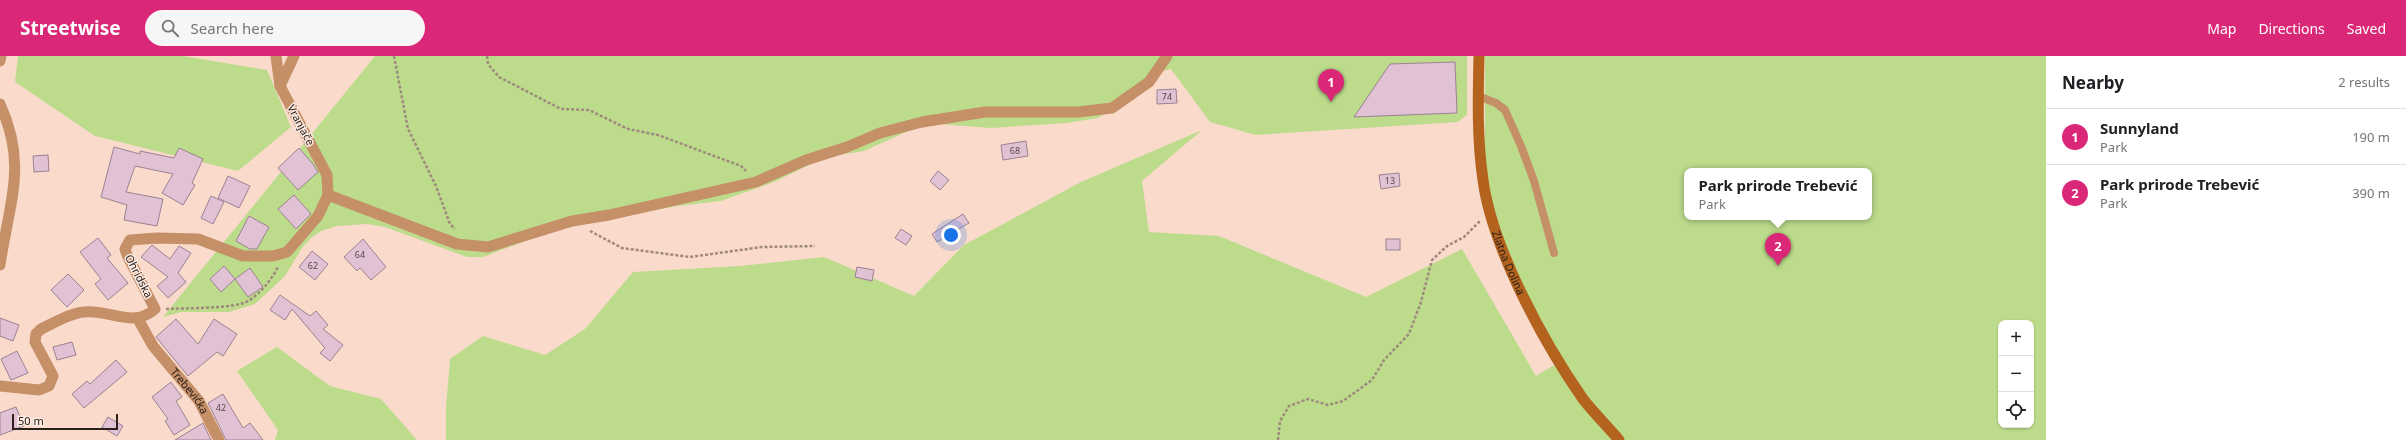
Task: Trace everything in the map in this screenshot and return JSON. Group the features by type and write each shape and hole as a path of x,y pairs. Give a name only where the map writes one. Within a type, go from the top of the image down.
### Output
{"main road":[{"name":"Zlatna Dolina","path":"1479,56 1478,96 1483,181 1497,236 1529,308 1553,352 1584,400 1619,440"}],"street":[{"path":"0,61 1,56"},
{"path":"276,56 280,86"},
{"path":"280,86 294,56"},
{"path":"287,252 318,216 328,195 392,222 457,244 488,247 572,221 609,215 756,182 806,160 847,147 880,133 922,122 985,112 1078,112 1112,108 1149,82 1167,56"},
{"name":"Vranjače","path":"280,86 327,175 328,195"},
{"path":"0,104 14,142 16,175 0,265"},
{"name":"Ohridska","path":"138,319 147,316 155,309 125,250 130,240 157,238 198,239 243,256 273,256 287,252"},
{"path":"0,386 39,390 49,386 52,376 34,342 36,334 41,329 84,312 138,319"},
{"name":"Trebevićka","path":"138,319 153,346 199,401 219,440"}],"lane":[{"path":"1478,96 1496,103 1505,110 1522,146 1534,181 1554,253"}],"path":[{"path":"394,56 408,129 436,186 450,224 468,245"},
{"path":"487,56 488,64 499,77 561,109 589,110 628,130 658,135 741,166 756,182"},
{"path":"1278,440 1280,421 1289,406 1308,399 1328,404 1343,401 1372,380 1384,360 1409,334 1421,302 1432,260 1447,246 1464,237 1481,221 1489,204"},
{"path":"572,221 622,248 690,257 762,247 815,246"},
{"path":"155,309 223,306 247,302 271,281 287,252"}],"green space":[{"path":"18,56 183,56 267,70 291,127 238,171 95,136 15,82"},
{"path":"375,56 1467,56 1467,115 1458,122 1256,135 1210,122 1171,69 1158,72 1113,109 1098,118 1067,123 991,128 926,123 864,151 826,157 774,182 721,201 678,206 589,222 552,231 483,257 467,257 385,227 367,224 337,226 321,231 311,238 302,248 285,276 255,304 229,312 181,312 163,317"},
{"path":"1485,56 2046,56 2046,440 446,440 446,408 450,359 483,336 545,355 585,329 633,272 740,266 824,257 914,296 964,245 1081,182 1202,130 1142,181 1149,232 1219,236 1366,297 1462,249 1536,376 1559,362 1518,288 1485,178"},
{"path":"277,347 330,386 381,399 417,440 275,440 278,430 237,371"}],"building":[{"path":"1455,62 1457,113 1354,117 1390,64"},
{"path":"1176,89 1177,103 1157,104 1157,90"},
{"path":"1026,141 1028,156 1003,160 1001,145"},
{"path":"114,147 140,154 140,151 174,158 179,148 203,159 192,183 195,185 183,205 162,193 173,174 135,166 126,192 163,199 157,226 124,220 127,205 101,197"},
{"path":"299,148 318,172 298,190 278,168"},
{"path":"48,155 49,171 34,172 33,156"},
{"path":"938,171 949,180 940,190 930,181"},
{"path":"1399,173 1400,186 1381,189 1379,175"},
{"path":"228,176 250,186 239,208 218,198"},
{"path":"294,195 311,214 296,229 278,209"},
{"path":"211,196 224,202 213,224 201,218"},
{"path":"963,214 969,223 937,242 932,234"},
{"path":"249,216 269,227 257,249 250,249 236,241"},
{"path":"901,229 912,236 906,245 895,238"},
{"path":"98,238 111,255 107,258 128,283 108,300 95,284 101,279 80,252"},
{"path":"363,239 386,267 371,280 360,268 357,271 344,257"},
{"path":"1386,239 1400,239 1400,250 1386,250"},
{"path":"152,245 170,259 179,246 191,253 178,273 186,282 168,298 157,286 168,277 141,257"},
{"path":"312,251 328,264 315,280 299,267"},
{"path":"224,266 235,279 221,292 210,279"},
{"path":"857,267 874,270 872,281 855,277"},
{"path":"250,268 263,287 248,297 235,279"},
{"path":"68,274 84,290 67,307 51,290"},
{"path":"280,295 310,316 316,311 328,325 323,329 343,345 330,361 320,353 325,348 292,309 285,320 270,310"},
{"path":"0,318 19,325 13,341 0,336"},
{"path":"176,319 198,344 214,319 237,334 223,356 217,352 188,376 156,337"},
{"path":"72,342 76,355 57,360 53,347"},
{"path":"17,351 28,373 11,380 1,359"},
{"path":"116,360 127,372 84,408 72,394 87,381 90,384"},
{"path":"171,382 182,397 176,401 190,425 174,435 165,421 168,419 152,397"},
{"path":"223,394 243,428 250,423 263,440 226,440 208,403"},
{"path":"16,407 24,426 0,435 0,413"},
{"path":"108,417 123,426 117,436 102,427"},
{"path":"203,423 211,440 175,440"}],"place":[{"name":"Sunnyland","path":"1331,102"},
{"name":"Park prirode Trebević","path":"1778,266"}]}
